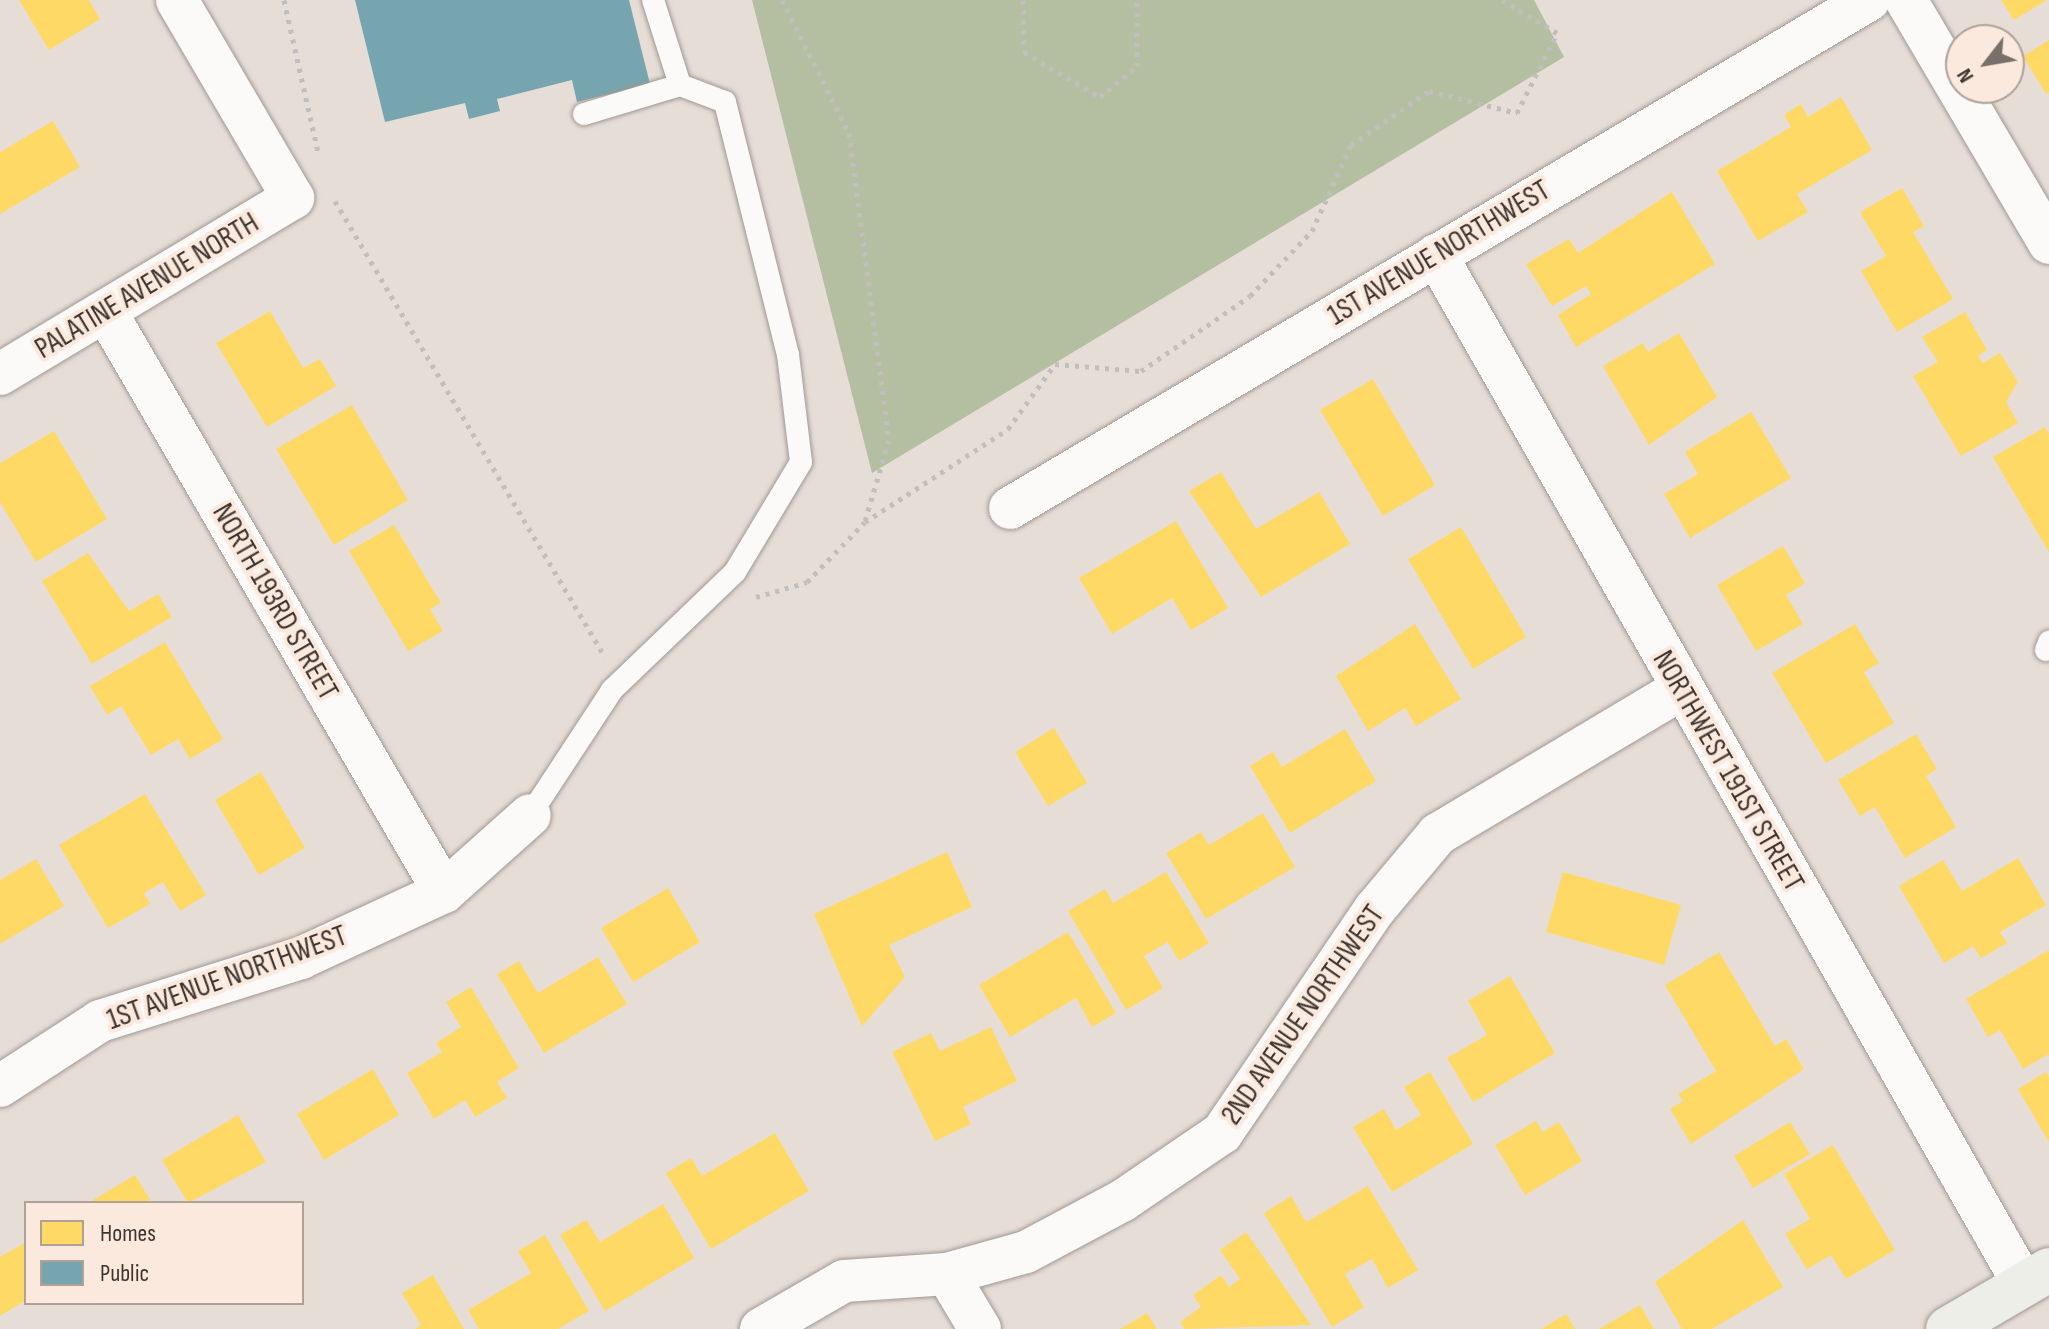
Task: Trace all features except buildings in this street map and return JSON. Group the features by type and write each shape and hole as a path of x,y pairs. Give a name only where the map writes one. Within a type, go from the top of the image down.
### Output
{"street":[{"path":"177,0 316,184"},
{"name":"1ST AVENUE NORTHWEST","path":"1010,508 1869,0"},
{"path":"1906,0 2049,243"},
{"name":"PALATINE AVENUE NORTH","path":"0,374 316,184"},
{"name":"NORTHWEST 191ST STREET","path":"1436,255 1681,689 2036,1277"},
{"name":"NORTH 193RD STREET","path":"106,312 444,892"},
{"name":"2ND AVENUE NORTHWEST","path":"761,1329 844,1281 947,1274 1026,1252 1122,1201 1222,1133 1375,909 1438,834 1681,689"},
{"name":"1ST AVENUE NORTHWEST","path":"0,1086 100,1021 301,958 444,892 530,815"},
{"path":"947,1274 980,1329"},
{"path":"1948,1329 2036,1277"}],"lane":[{"path":"653,0 680,85"},
{"path":"530,815 620,682 710,592 768,524 801,462 788,355 725,102 680,85 584,114"}],"path":[{"path":"284,0 316,184"},
{"path":"782,0 849,133 889,440 865,522"},
{"path":"1023,0 1024,52 1100,97 1137,66 1137,0"},
{"path":"710,592 726,607 807,582 865,522 1008,429 1055,364 1141,371 1250,296 1312,231 1351,145 1429,91 1517,113 1557,33 1502,0"},
{"path":"309,158 316,184 620,682"}],"green space":[{"path":"752,0 1534,0 1564,57 872,473"}]}
